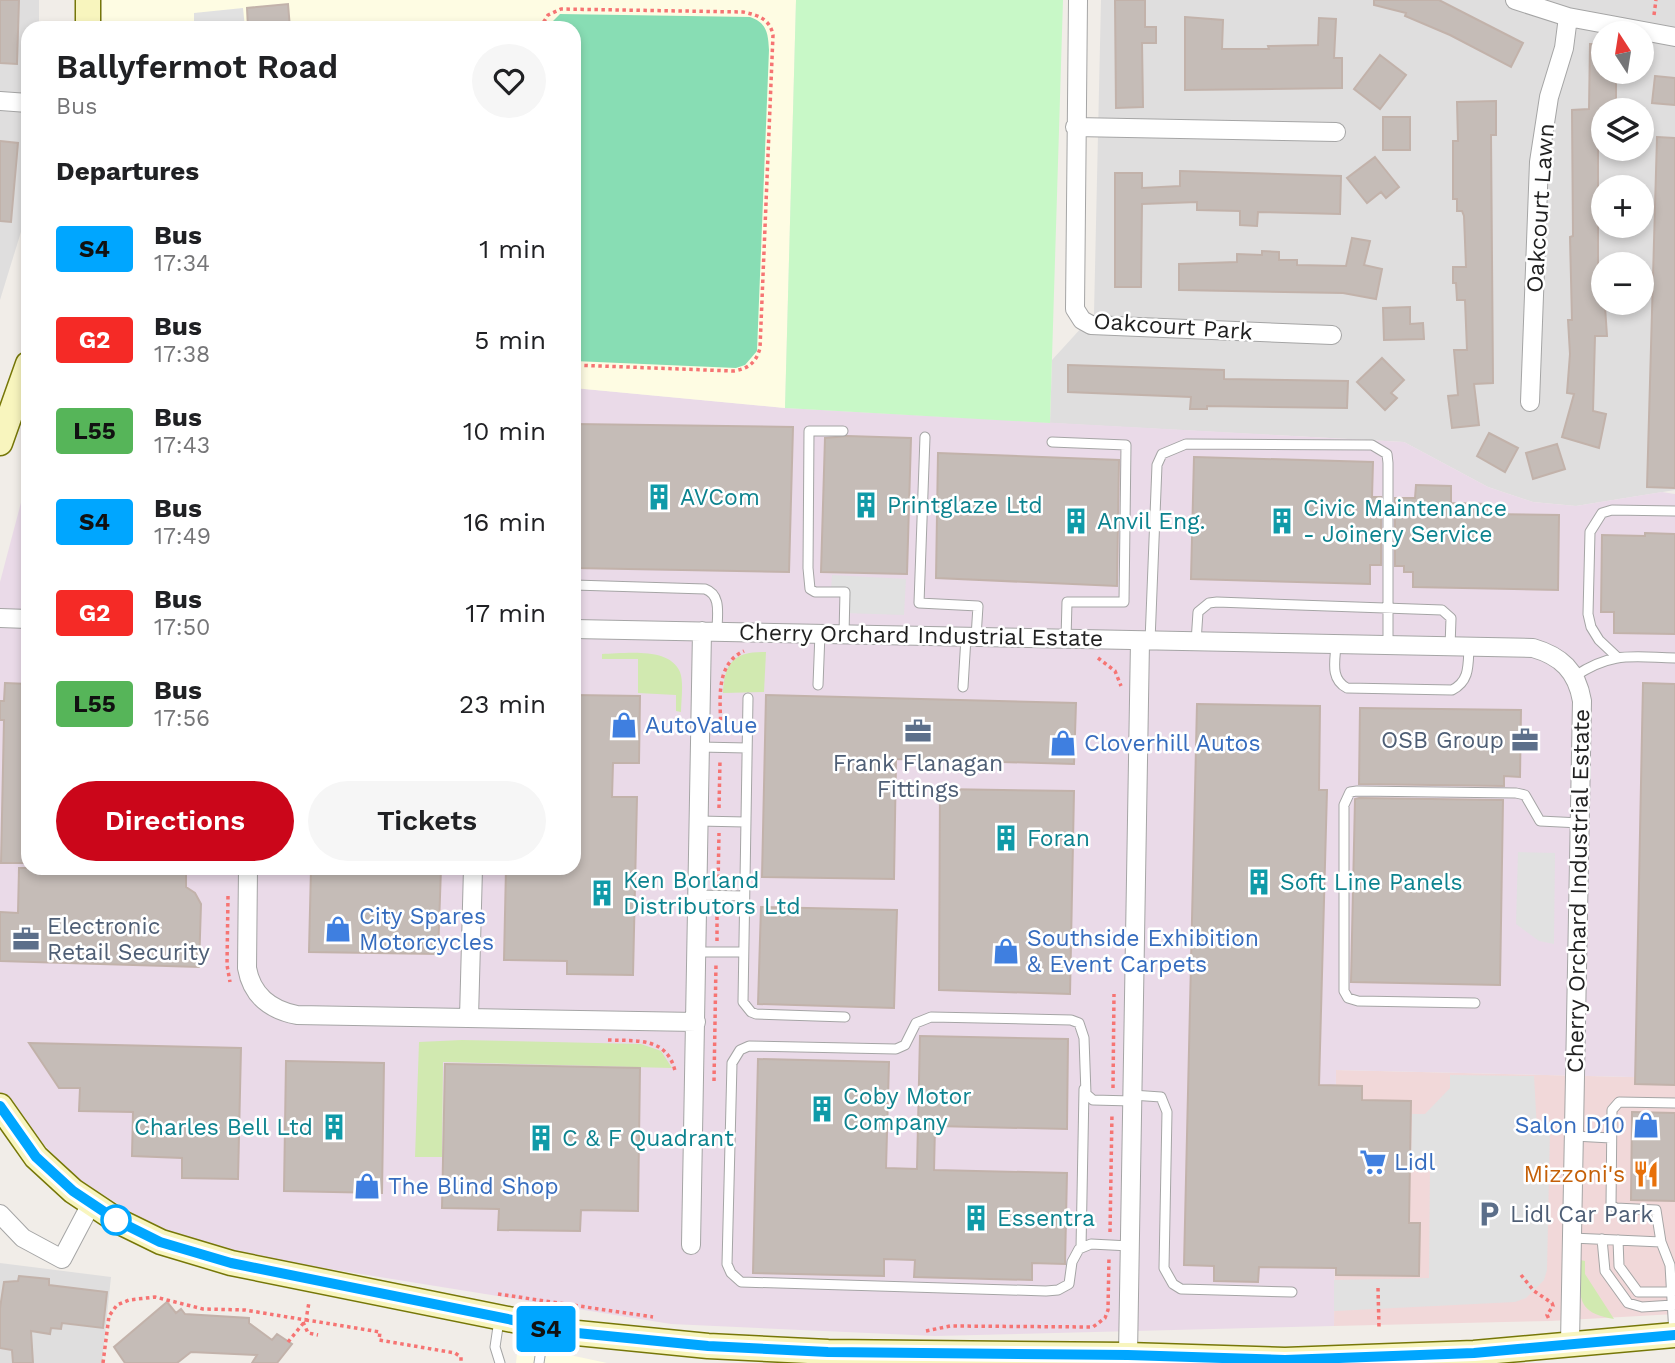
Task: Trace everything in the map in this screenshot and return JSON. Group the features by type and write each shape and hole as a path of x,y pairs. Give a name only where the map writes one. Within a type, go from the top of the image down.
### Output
{"main road":[{"path":"88,0 88,21"},
{"path":"0,443 21,384"},
{"path":"0,1106 36,1157"},
{"path":"0,1135 36,1157 91,1204 160,1242 231,1263 544,1329 672,1343 828,1352 1128,1355 1285,1360 1429,1359 1570,1343 1675,1335"}],"street":[{"name":"Oakcourt Park","path":"1078,0 1075,309 1082,320 1091,325 1332,335"},
{"path":"1515,0 1568,17 1675,37"},
{"name":"Oakcourt Lawn","path":"1530,402 1539,162 1549,97 1564,48 1568,17"},
{"path":"0,101 21,102"},
{"path":"1075,127 1336,132"},
{"path":"3,616 21,618"},
{"name":"Cherry Orchard Industrial Estate","path":"581,629 1533,648 1559,659 1576,676 1582,701 1570,1343"},
{"path":"691,1245 700,747 709,631"},
{"path":"1128,1355 1132,1098 1145,640"},
{"path":"248,875 247,968 257,993 268,1005 281,1012 297,1015 696,1023"},
{"path":"469,1018 473,875"},
{"path":"0,1214 23,1238 62,1259 91,1204"}],"lane":[{"path":"843,431 809,431 808,568 810,589 815,592 845,592 844,634"},
{"path":"925,437 919,603 978,606 964,687"},
{"path":"1052,442 1126,445 1124,602 1067,602 1066,639"},
{"path":"1145,640 1157,465 1162,454 1186,444 1372,445 1387,454 1388,463 1388,646"},
{"path":"1616,656 1599,640 1591,627 1588,614 1590,532 1602,513 1612,510 1675,511"},
{"path":"581,585 705,589 713,592 717,598 709,631"},
{"path":"1196,642 1198,612 1209,603 1442,610 1451,618 1466,678 1460,686 1452,690 1342,686 1334,673 1335,645"},
{"path":"818,685 820,633"},
{"path":"1576,676 1595,663 1616,656 1675,659"},
{"path":"748,698 742,996 751,1012 845,1017"},
{"path":"700,747 747,748"},
{"path":"1475,1003 1359,1001 1348,998 1344,990 1344,805 1348,796 1357,791 1516,793 1525,795 1540,821 1580,823"},
{"path":"699,821 745,822"},
{"path":"698,895 744,897"},
{"path":"697,952 742,952"},
{"path":"1081,1248 1084,1038 1079,1023 1072,1020 931,1017 920,1020 905,1045 896,1049 754,1045 740,1050 732,1063 727,1264 731,1273 741,1282 1058,1290 1069,1284 1072,1262 1075,1253 1081,1248 1091,1244 1130,1246"},
{"path":"1084,1084 1086,1094 1093,1100 1161,1097 1167,1112 1164,1268 1173,1284 1181,1289 1292,1292"},
{"path":"1675,1104 1615,1104 1611,1138 1611,1205 1616,1208 1656,1210 1661,1242 1672,1265 1675,1335"},
{"path":"1574,1136 1611,1138"},
{"path":"1572,1238 1661,1242"},
{"path":"1602,1239 1605,1271 1628,1303 1642,1307 1673,1305"},
{"path":"1618,1240 1619,1266 1638,1292 1672,1292"},
{"path":"500,1318 495,1347 500,1363"},
{"path":"539,1363 544,1329"}],"path":[{"path":"1654,20 1657,0"},
{"path":"544,21 548,15 561,9 743,12 767,21 773,35 760,348 755,361 744,370 733,371 581,365"},
{"path":"228,896 227,965 232,986"},
{"path":"606,1040 651,1041 668,1053 676,1072"},
{"path":"1521,1275 1534,1291 1552,1303 1547,1315 1550,1321"},
{"path":"1378,1289 1379,1327"},
{"path":"103,1363 109,1316 117,1306 129,1300 155,1297 203,1308 245,1310 380,1332 379,1340 455,1353 461,1357 461,1363"},
{"path":"288,1342 304,1321 309,1302"},
{"path":"304,1321 309,1333 318,1335"}],"shaded area":[{"path":"0,0 39,0 39,21 21,21 21,232 0,300"},
{"path":"102,0 796,0 785,408 581,389 581,21 102,21"},
{"path":"1101,0 1675,0 1675,490 1576,506 1533,502 1488,487 1404,442 1050,423 1052,360 1094,314"},
{"path":"243,8 244,21 194,21 194,13"},
{"path":"581,389 785,408 1404,442 1488,487 1533,502 1576,506 1662,492 1675,494 1675,1078 1336,1070 1334,1326 935,1336 671,1324 243,1255 164,1232 79,1180 17,1118 0,1092 0,582 21,502 21,875 581,875"},
{"path":"832,575 906,579 904,615 844,613 845,593 831,592"},
{"path":"1518,852 1555,853 1554,944 1539,941 1516,924"},
{"path":"1336,1070 1675,1078 1675,1314 1550,1321 1334,1326"},
{"name":"Lidl Car Park","path":"1450,1075 1534,1076 1537,1129 1550,1129 1547,1270 1544,1280 1526,1298 1515,1302 1334,1311 1334,1280 1429,1278 1430,1159 1411,1158 1412,1114 1425,1114 1450,1088"},
{"path":"0,1263 111,1277 102,1363 0,1363"},
{"path":"518,1344 607,1363 516,1363"}],"green space":[{"path":"796,0 1063,0 1050,423 785,408"},
{"path":"560,14 750,17 766,29 769,50 757,351 745,365 736,368 581,361 581,21 553,21"},
{"path":"766,652 764,692 723,693 726,673 733,660 746,654"},
{"path":"645,653 666,658 680,672 681,712 676,711 676,695 638,693 638,659 602,659 602,654"},
{"path":"462,1040 641,1044 661,1051 672,1068 443,1062 442,1157 415,1157 419,1042"},
{"path":"1580,1260 1585,1261 1585,1274 1614,1319 1601,1316 1586,1307 1580,1292"}],"building":[{"path":"0,0 19,0 17,64 0,63"},
{"path":"1115,0 1145,0 1145,27 1156,27 1156,43 1142,43 1143,107 1116,108"},
{"path":"1374,0 1439,0 1523,43 1511,67 1450,35 1405,16 1406,13 1374,5"},
{"path":"288,4 289,21 248,21 247,8"},
{"path":"1185,17 1223,20 1222,49 1318,45 1319,18 1336,19 1334,58 1342,58 1342,88 1185,90"},
{"path":"1591,44 1591,84 1616,84 1616,98 1591,98 1591,161 1598,161 1598,175 1591,175 1591,238 1598,238 1598,252 1591,252 1591,315 1606,315 1607,336 1595,336 1593,411 1606,414 1599,448 1562,437 1574,394 1567,393 1570,354 1568,320 1572,320 1572,110 1589,109"},
{"path":"1380,55 1406,75 1380,109 1354,89"},
{"path":"1655,76 1675,78 1675,105 1654,103"},
{"path":"1496,101 1496,135 1491,135 1493,383 1474,384 1479,425 1452,428 1448,396 1458,395 1454,350 1467,350 1465,300 1457,300 1456,283 1453,283 1453,267 1466,267 1464,216 1462,211 1457,211 1457,199 1453,199 1453,141 1458,141 1457,102"},
{"path":"1383,117 1410,117 1410,150 1383,150"},
{"path":"1657,137 1675,138 1675,488 1647,487"},
{"path":"0,141 18,143 11,222 0,221"},
{"path":"1375,157 1399,187 1386,198 1381,192 1367,203 1347,178"},
{"path":"1180,171 1341,176 1340,214 1258,212 1257,226 1240,225 1240,211 1197,210 1197,202 1142,204 1141,287 1115,287 1115,173 1142,173 1142,188 1180,186"},
{"path":"1352,238 1370,241 1364,265 1382,269 1376,299 1343,293 1179,290 1179,264 1237,262 1237,254 1262,255 1262,251 1279,252 1279,260 1297,260 1297,265 1346,266"},
{"path":"1410,307 1410,324 1423,323 1424,339 1384,340 1383,308"},
{"path":"1382,358 1404,380 1391,393 1397,398 1385,410 1357,382"},
{"path":"1068,365 1224,370 1224,379 1348,381 1347,408 1207,406 1207,409 1190,409 1191,397 1068,392"},
{"name":"AVCom","path":"581,424 793,427 789,572 581,568"},
{"path":"1489,433 1518,448 1505,472 1477,456"},
{"name":"Printglaze Ltd","path":"825,438 911,438 907,574 821,572"},
{"path":"1557,444 1565,469 1533,479 1526,453"},
{"path":"938,453 1119,460 1117,586 936,578"},
{"name":"Civic Maintenance - Joinery Service","path":"1194,457 1373,462 1372,497 1381,497 1381,565 1370,565 1370,584 1191,579"},
{"path":"1416,485 1451,486 1451,503 1487,504 1487,514 1559,515 1558,590 1413,587 1413,572 1404,572 1404,566 1395,566 1395,498 1415,498"},
{"path":"1645,533 1675,534 1675,634 1614,633 1614,612 1601,612 1602,535 1645,536"},
{"path":"5,683 21,684 21,863 1,863 4,720 0,720 0,701 4,701"},
{"path":"1643,683 1675,684 1675,1085 1635,1084"},
{"path":"581,695 640,696 639,763 613,763 612,797 637,797 633,975 567,974 567,961 504,960 506,875 581,875"},
{"path":"766,695 1076,703 1074,764 896,759 894,879 762,877"},
{"path":"1197,704 1320,706 1319,790 1327,790 1319,1085 1362,1086 1362,1100 1411,1101 1409,1223 1420,1223 1419,1276 1336,1275 1336,1268 1259,1267 1258,1282 1214,1281 1214,1266 1184,1265"},
{"path":"1360,708 1521,710 1520,777 1504,776 1504,786 1359,784"},
{"path":"940,789 1074,791 1070,994 939,990"},
{"path":"1355,799 1503,800 1500,985 1351,982"},
{"path":"19,868 21,875 186,875 186,887 195,893 201,904 199,967 0,961 0,912 18,913"},
{"path":"311,875 441,875 438,954 309,952"},
{"path":"761,907 897,910 894,1008 758,1004"},
{"path":"920,1036 1068,1039 1067,1129 935,1126 934,1170 1067,1173 1065,1264 1032,1263 1032,1280 914,1277 915,1260 884,1259 884,1276 753,1273 758,1059 889,1062 886,1168 917,1169"},
{"path":"29,1043 241,1048 238,1179 182,1178 182,1158 132,1156 133,1112 79,1111 80,1088 59,1088"},
{"name":"Charles Bell Ltd","path":"286,1061 384,1063 382,1193 284,1191"},
{"name":"C & F Quadrant","path":"445,1064 640,1068 638,1211 581,1210 580,1231 498,1230 499,1209 442,1208"},
{"path":"1632,1112 1675,1113 1675,1201 1631,1200"},
{"path":"19,1276 49,1279 49,1285 107,1292 103,1328 62,1323 61,1329 51,1328 50,1334 31,1331 33,1363 13,1363 12,1350 0,1348 0,1308 4,1282 18,1281"},
{"path":"167,1302 176,1313 181,1309 185,1314 249,1318 249,1323 272,1340 277,1334 292,1344 277,1363 252,1363 257,1355 191,1352 177,1363 125,1363 114,1347"}],"bus line":[{"name":"S4","path":"0,1106 36,1157 73,1191 118,1221 160,1242 231,1263 544,1329 708,1346 828,1352 1128,1355 1285,1360 1474,1353 1675,1335"}],"place":[{"name":"AVCom","path":"659,497"},
{"name":"Printglaze Ltd","path":"866,505"},
{"name":"Anvil Eng.","path":"1076,521"},
{"name":"Civic Maintenance - Joinery Service","path":"1282,521"},
{"name":"AutoValue","path":"624,725"},
{"name":"Frank Flanagan Fittings","path":"918,731"},
{"name":"OSB Group","path":"1525,740"},
{"name":"Cloverhill Autos","path":"1063,743"},
{"name":"Foran","path":"1006,838"},
{"name":"Soft Line Panels","path":"1259,882"},
{"name":"Ken Borland Distributors Ltd","path":"602,893"},
{"name":"City Spares Motorcycles","path":"338,929"},
{"name":"Electronic Retail Security","path":"26,939"},
{"name":"Southside Exhibition & Event Carpets","path":"1006,951"},
{"name":"Coby Motor Company","path":"822,1109"},
{"name":"Salon D10","path":"1646,1125"},
{"name":"Charles Bell Ltd","path":"334,1127"},
{"name":"C & F Quadrant","path":"541,1138"},
{"name":"Lidl","path":"1373,1162"},
{"name":"Mizzoni's","path":"1646,1174"},
{"name":"The Blind Shop","path":"367,1186"},
{"name":"Lidl Car Park","path":"1489,1214"},
{"name":"Essentra","path":"976,1218"}]}
